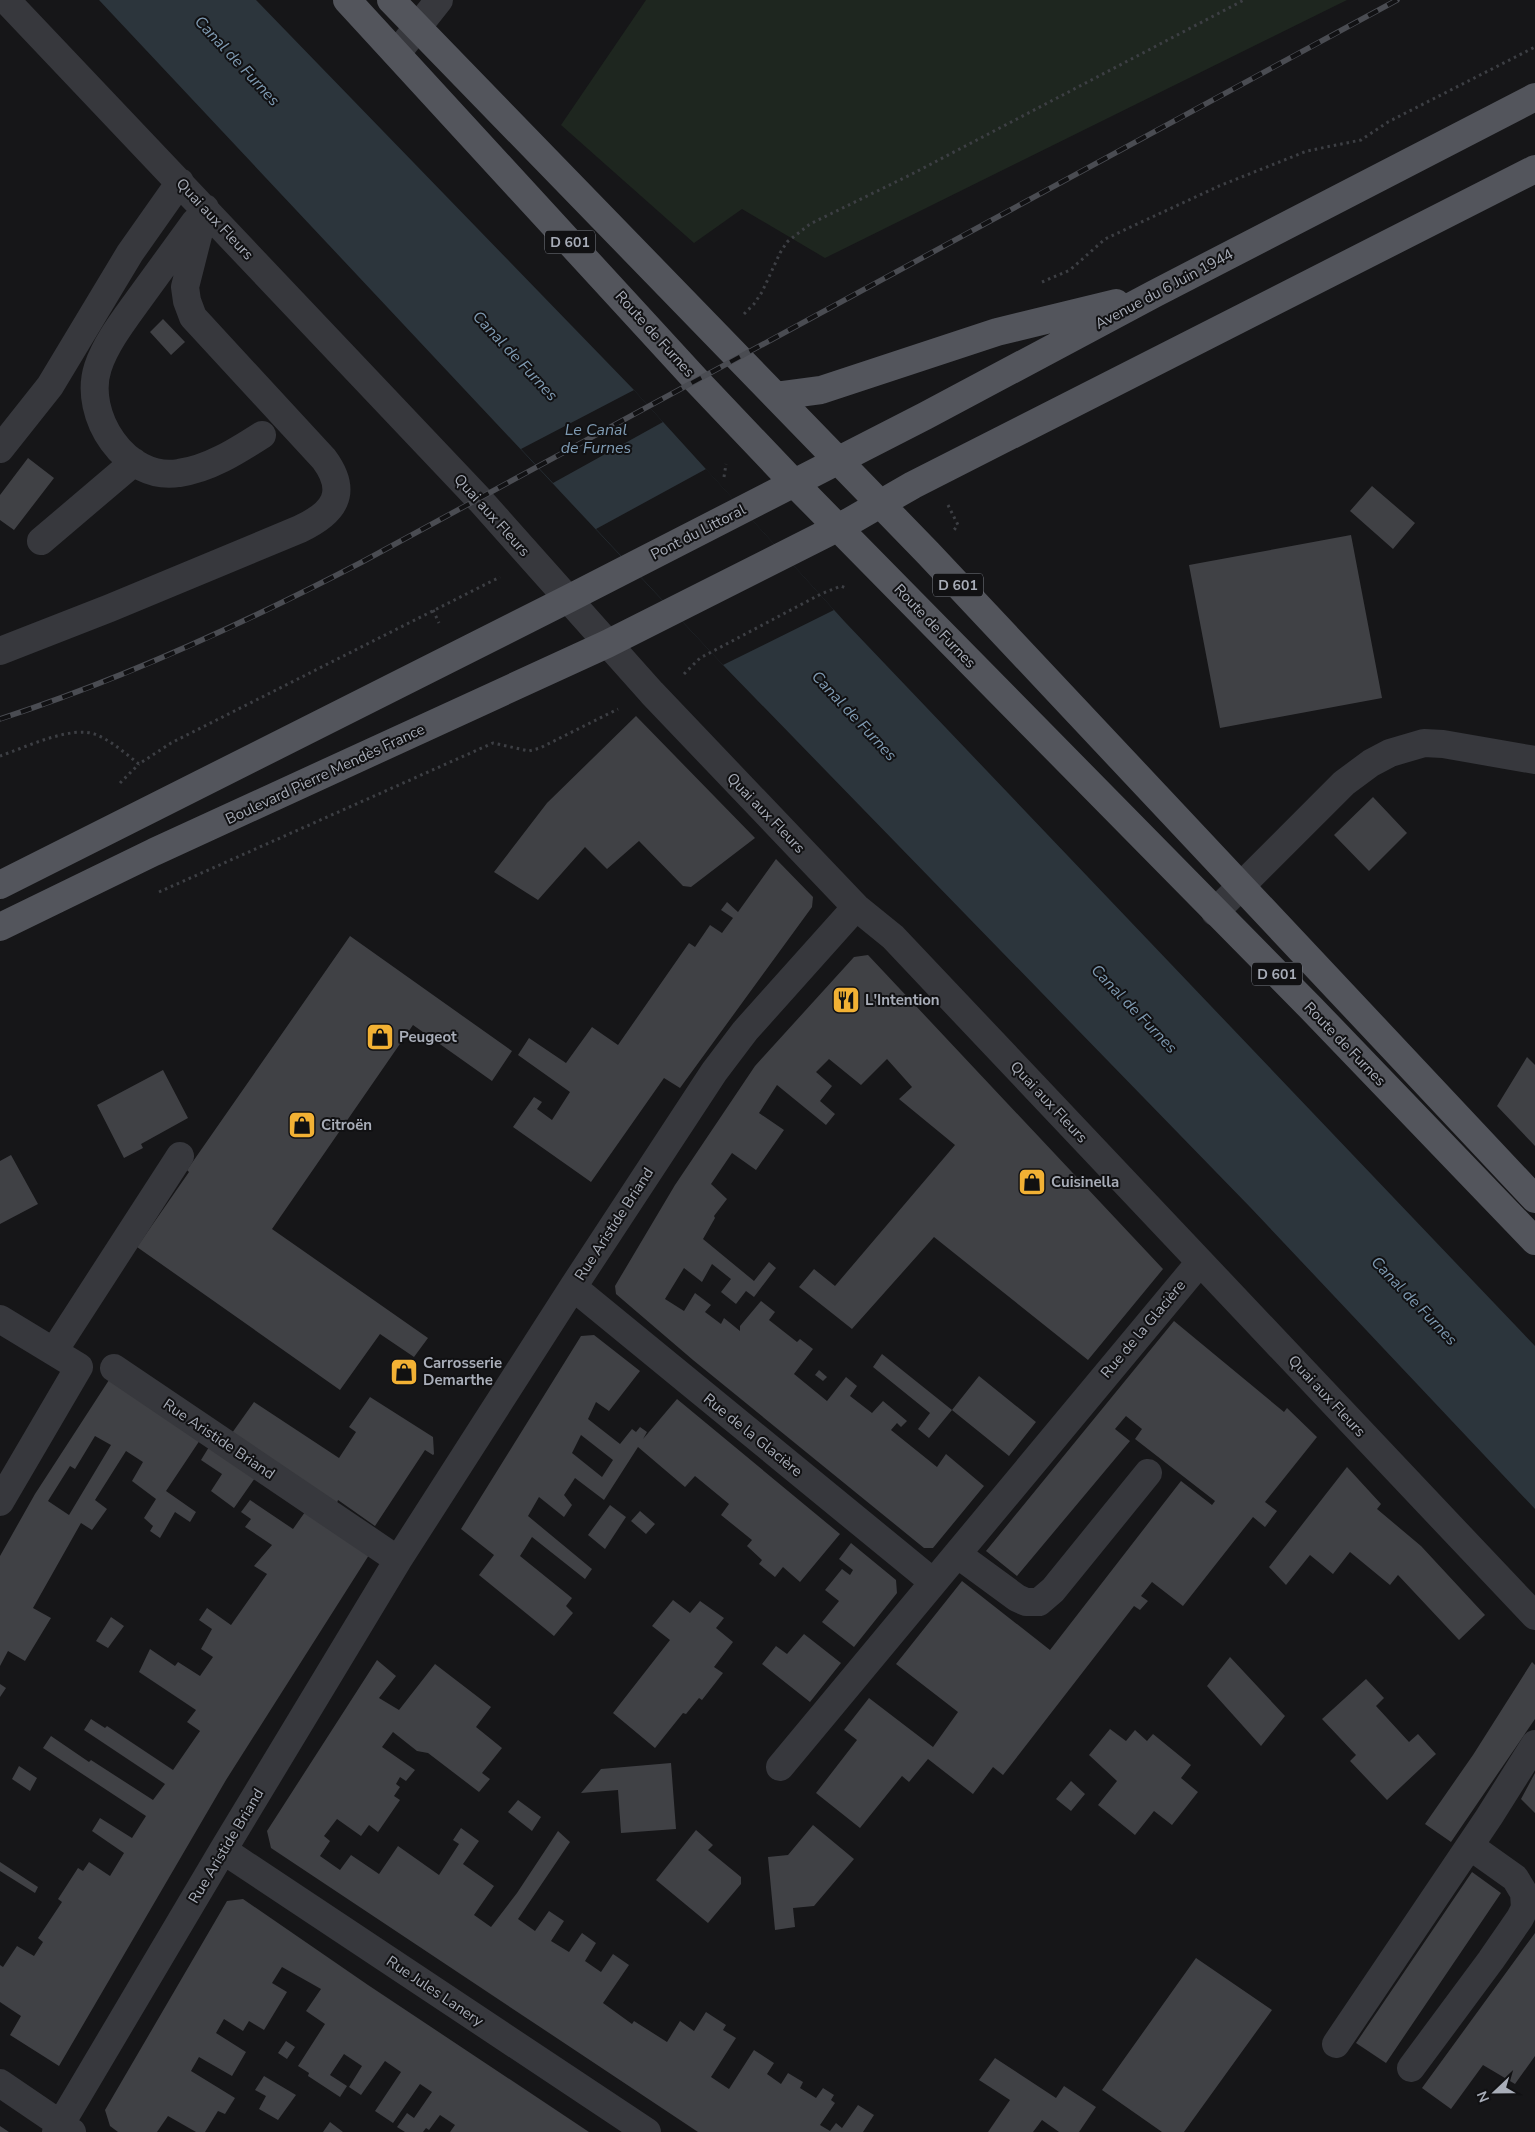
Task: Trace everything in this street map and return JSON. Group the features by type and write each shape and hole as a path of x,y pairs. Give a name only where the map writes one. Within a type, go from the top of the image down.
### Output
{"main road":[{"name":"Route de Furnes","path":"347,0 792,482 1535,1241"},
{"name":"Route de Furnes","path":"391,0 880,503 1535,1199"},
{"name":"Avenue du 6 Juin 1944","path":"792,482 925,416 1154,294 1535,97"},
{"path":"838,528 880,503 1535,169"},
{"path":"776,396 821,390 997,332 1154,294"},
{"name":"Pont du Littoral","path":"568,599 792,482"},
{"name":"Boulevard Pierre Mendès France","path":"0,926 154,852 607,644 838,528"},
{"path":"0,885 568,599"}],"street":[{"name":"Quai aux Fleurs","path":"6,0 480,500 607,644 856,907 893,937 1535,1616"},
{"path":"397,53 440,0"},
{"path":"0,448 50,386 125,260 180,182"},
{"path":"205,208 124,320 98,366 94,385 94,400 99,415 116,445 134,462 150,470 179,474 228,455 262,435"},
{"path":"0,651 300,530 327,512 334,501 336,485 334,472 193,317 187,301 185,287 205,208"},
{"path":"42,541 134,462"},
{"path":"1215,912 1344,783 1371,763 1390,753 1424,744 1443,744 1535,760"},
{"name":"Rue Aristide Briand","path":"63,2129 223,1850 398,1560 573,1287 714,1072 744,1032 856,907"},
{"path":"54,1351 180,1156"},
{"name":"Rue de la Glacière","path":"780,1767 1200,1262"},
{"name":"Rue de la Glacière","path":"573,1287 934,1582"},
{"path":"0,1319 79,1367 0,1502"},
{"name":"Rue Aristide Briand","path":"114,1368 398,1560"},
{"path":"957,1554 1016,1598 1026,1602 1039,1602 1053,1590 1148,1473"},
{"path":"1336,2044 1470,1846 1535,1744"},
{"path":"1411,2068 1491,1960 1525,1908 1524,1893 1516,1878 1470,1846"},
{"name":"Rue Jules Lanery","path":"223,1850 647,2132"},
{"path":"0,2083 63,2129"}],"path":[{"path":"721,338 754,304 787,242 810,224 912,174 1244,0"},
{"path":"1040,282 1070,270 1081,263 1096,246 1114,235 1219,186 1307,151 1361,140 1388,122 1535,47"},
{"path":"0,756 67,734 82,732 96,734 139,764 171,743 533,561"},
{"path":"678,680 700,658 821,594"}],"shaded area":[{"path":"646,0 1347,0 825,258 742,209 694,243 561,125"}],"water":[{"name":"Le Canal de Furnes","path":"99,0 256,0 634,390 845,622 1535,1346 1535,1509 1250,1207 723,665"}],"pier":[{"path":"634,390 663,422 553,483 521,449"},
{"path":"706,469 834,610 723,665 596,529"}],"building":[{"path":"163,319 185,342 171,355 150,332"},
{"path":"28,458 54,478 14,530 0,520 0,495"},
{"path":"1372,486 1415,523 1393,549 1350,511"},
{"path":"1351,535 1382,698 1220,728 1189,565"},
{"path":"636,716 755,838 691,887 683,886 639,841 607,869 585,847 538,900 494,872 547,803"},
{"path":"1373,797 1407,833 1369,871 1334,835"},
{"path":"776,859 813,897 812,907 680,1088 664,1078 591,1182 513,1127 534,1097 542,1102 537,1109 552,1120 570,1092 518,1055 529,1038 566,1063 592,1027 618,1045 689,943 695,947 710,925 722,933 733,918 721,910 727,902 738,912"},
{"path":"350,936 512,1051 492,1081 413,1025 272,1229 428,1338 414,1357 380,1334 340,1390 137,1247 189,1172 187,1170"},
{"path":"868,955 1163,1269 1088,1360 934,1237 852,1329 799,1287 814,1269 835,1286 955,1145 899,1099 912,1087 887,1059 861,1085 829,1059 816,1072 832,1086 820,1101 835,1114 826,1125 777,1085 759,1113 784,1130 756,1170 732,1153 711,1184 727,1199 714,1216 715,1218 703,1239 754,1281 769,1262 776,1268 754,1297 746,1291 736,1304 721,1292 731,1279 712,1264 702,1282 684,1268 665,1299 684,1311 695,1293 711,1305 705,1312 721,1324 724,1318 740,1331 740,1326 761,1301 775,1312 769,1320 797,1342 800,1339 813,1349 794,1374 827,1401 846,1377 857,1386 850,1396 872,1413 883,1401 907,1421 901,1427 897,1423 891,1430 937,1467 946,1454 984,1486 933,1548 924,1548 693,1360 616,1294 615,1286 675,1185 755,1066 854,957"},
{"path":"1527,1057 1535,1065 1535,1146 1497,1106"},
{"path":"163,1070 188,1118 141,1144 143,1148 124,1158 97,1105"},
{"path":"11,1155 38,1204 0,1224 0,1161"},
{"path":"1174,1321 1284,1412 1287,1408 1317,1437 1265,1502 1277,1511 1265,1527 1253,1517 1183,1606 1152,1582 1141,1596 1148,1601 1140,1610 1134,1606 1003,1775 993,1767 973,1794 928,1759 909,1782 902,1776 860,1828 816,1793 857,1740 844,1730 869,1698 933,1747 958,1712 896,1664 962,1581 1050,1650 1181,1481 1212,1505 1215,1501 1135,1439 1142,1429 1126,1416 1115,1429 1130,1441 1017,1576 986,1551"},
{"path":"594,1335 640,1371 609,1411 596,1402 588,1419 620,1444 632,1429 636,1432 640,1427 647,1432 643,1439 677,1399 840,1534 800,1582 783,1567 775,1577 759,1564 762,1560 747,1546 752,1540 721,1515 729,1504 695,1476 685,1487 638,1447 604,1500 575,1478 564,1495 572,1505 564,1517 539,1497 528,1516 592,1569 585,1579 532,1537 520,1556 572,1598 566,1606 573,1613 554,1636 479,1575 494,1555 461,1529 581,1336","holes":["581,1435 613,1460 602,1477 572,1453"]},
{"path":"882,1354 952,1410 929,1438 918,1429 930,1413 873,1367"},
{"path":"819,1370 827,1377 823,1381 815,1375"},
{"path":"979,1376 1036,1422 1009,1456 952,1410"},
{"path":"109,1380 200,1440 166,1491 196,1512 190,1522 175,1512 160,1538 150,1531 153,1526 144,1518 156,1499 132,1481 143,1462 126,1451 95,1500 107,1509 92,1530 81,1523 33,1608 51,1618 25,1661 8,1651 0,1666 0,1556 35,1494","holes":["95,1436 111,1445 69,1515 48,1501 70,1466 75,1469"]},
{"path":"370,1397 433,1437 434,1454 425,1450 375,1526 338,1500 337,1503 232,1433 254,1402 339,1458 356,1432 349,1427"},
{"path":"209,1447 255,1478 234,1508 211,1491 222,1474 201,1460"},
{"path":"1347,1467 1381,1504 1377,1509 1421,1546 1485,1615 1459,1640 1398,1575 1390,1585 1350,1552 1333,1574 1310,1555 1286,1585 1269,1567"},
{"path":"250,1500 293,1529 305,1512 369,1555 226,1780 59,2066 10,2035 21,2016 0,2002 0,1965 3,1967 17,1946 34,1956 43,1942 38,1938 62,1902 58,1899 78,1868 83,1871 89,1862 110,1876 124,1853 92,1831 100,1818 132,1838 146,1816 43,1748 51,1736 89,1762 91,1760 153,1800 165,1784 84,1730 91,1719 105,1728 107,1726 173,1770 200,1731 187,1722 196,1710 139,1672 150,1649 175,1666 178,1662 200,1676 213,1657 201,1649 212,1629 199,1620 207,1608 231,1625 267,1574 254,1566 272,1545 245,1527 251,1519 241,1512"},
{"path":"610,1505 626,1517 605,1549 588,1535"},
{"path":"640,1511 655,1524 646,1534 631,1521"},
{"path":"851,1543 896,1580 897,1593 854,1647 822,1622 839,1601 825,1590 842,1569 850,1575 853,1570 839,1559"},
{"path":"673,1600 690,1613 700,1601 724,1618 716,1628 733,1642 714,1667 723,1673 702,1700 699,1698 686,1714 683,1713 655,1748 613,1713 670,1640 652,1626"},
{"path":"111,1617 124,1626 108,1648 96,1641"},
{"path":"804,1634 841,1663 810,1702 762,1664 776,1646 787,1654"},
{"path":"1230,1657 1285,1716 1261,1746 1207,1686"},
{"path":"377,1660 396,1676 379,1698 399,1710 435,1664 491,1707 476,1727 502,1748 482,1773 490,1779 479,1792 428,1753 417,1751 393,1732 382,1747 415,1770 406,1781 400,1777 396,1784 400,1787 394,1796 400,1800 378,1832 369,1825 361,1836 337,1819 324,1836 330,1841 320,1856 340,1870 351,1855 379,1874 398,1846 439,1875 459,1844 453,1840 461,1828 479,1841 463,1864 494,1886 474,1915 491,1927 517,1893 558,1831 570,1842 518,1919 535,1931 549,1911 564,1921 551,1941 569,1952 582,1933 596,1943 585,1961 601,1972 613,1954 629,1965 603,2003 632,2024 634,2021 667,2042 680,2021 694,2031 706,2012 726,2025 723,2030 736,2038 711,2077 729,2089 754,2050 774,2063 767,2074 781,2084 788,2073 803,2082 800,2088 816,2098 823,2088 834,2095 831,2100 835,2103 820,2125 830,2131 836,2123 842,2128 858,2105 874,2115 863,2132 698,2132 271,1848 267,1831"},
{"path":"1532,1662 1535,1665 1535,1719 1451,1842 1425,1824 1473,1755"},
{"path":"1366,1679 1384,1698 1376,1706 1409,1742 1418,1734 1436,1754 1387,1800 1350,1761 1356,1755 1322,1719"},
{"path":"0,1684 6,1688 0,1697"},
{"path":"1110,1729 1126,1741 1135,1730 1147,1741 1153,1734 1191,1765 1181,1778 1198,1792 1172,1825 1154,1811 1135,1835 1098,1805 1117,1781 1089,1755"},
{"path":"671,1763 676,1829 621,1833 618,1790 581,1793 601,1769"},
{"path":"19,1766 37,1778 30,1791 12,1779"},
{"path":"1535,1773 1535,1813 1521,1799"},
{"path":"1071,1781 1085,1794 1071,1811 1056,1799"},
{"path":"518,1800 541,1817 532,1831 508,1812"},
{"path":"813,1825 854,1859 814,1906 793,1908 795,1927 775,1930 768,1857 788,1855"},
{"path":"696,1830 713,1845 708,1850 741,1877 741,1884 708,1923 656,1880"},
{"path":"0,1862 38,1887 35,1893 0,1871"},
{"path":"1472,1872 1501,1893 1386,2063 1356,2043"},
{"path":"243,1899 368,1985 589,2132 450,2132 455,2125 440,2115 429,2130 426,2128 423,2132 405,2132 397,2127 407,2113 414,2118 432,2092 420,2084 393,2123 375,2111 401,2072 385,2061 361,2095 349,2087 362,2066 344,2054 330,2075 347,2086 340,2097 308,2076 309,2073 298,2066 325,2024 306,2011 321,1989 282,1967 272,1983 287,1992 264,2030 249,2021 243,2031 224,2019 216,2033 246,2052 232,2076 199,2057 191,2071 235,2098 225,2114 218,2111 205,2132 196,2132 168,2116 157,2132 118,2132 110,2126 105,2110 227,1901"},
{"path":"1535,1933 1535,2056 1515,2084 1483,2065 1451,2109 1422,2088"},
{"path":"1196,1958 1272,2010 1184,2132 1162,2132 1102,2090"},
{"path":"286,2041 295,2047 287,2059 278,2053"},
{"path":"995,2058 1056,2098 1064,2086 1096,2107 1079,2132 1059,2132 1042,2120 1033,2132 988,2132 1010,2100 979,2080"},
{"path":"264,2076 296,2095 278,2120 259,2109 266,2096 255,2090"},
{"path":"330,2122 343,2132 323,2132"},
{"path":"0,2126 9,2132 0,2132"}],"railway":[{"path":"0,719 93,686 184,648 229,628 362,562 1397,0"}],"place":[{"name":"L'Intention","path":"846,1000"},
{"name":"Peugeot","path":"380,1037"},
{"name":"Citroën","path":"302,1125"},
{"name":"Cuisinella","path":"1032,1182"},
{"name":"Carrosserie Demarthe","path":"404,1372"}],"water label":[{"name":"Canal de Furnes","path":"237,61"},
{"name":"Canal de Furnes","path":"515,356"},
{"name":"Canal de Furnes","path":"854,716"},
{"name":"Canal de Furnes","path":"1134,1009"},
{"name":"Canal de Furnes","path":"1414,1301"}]}
